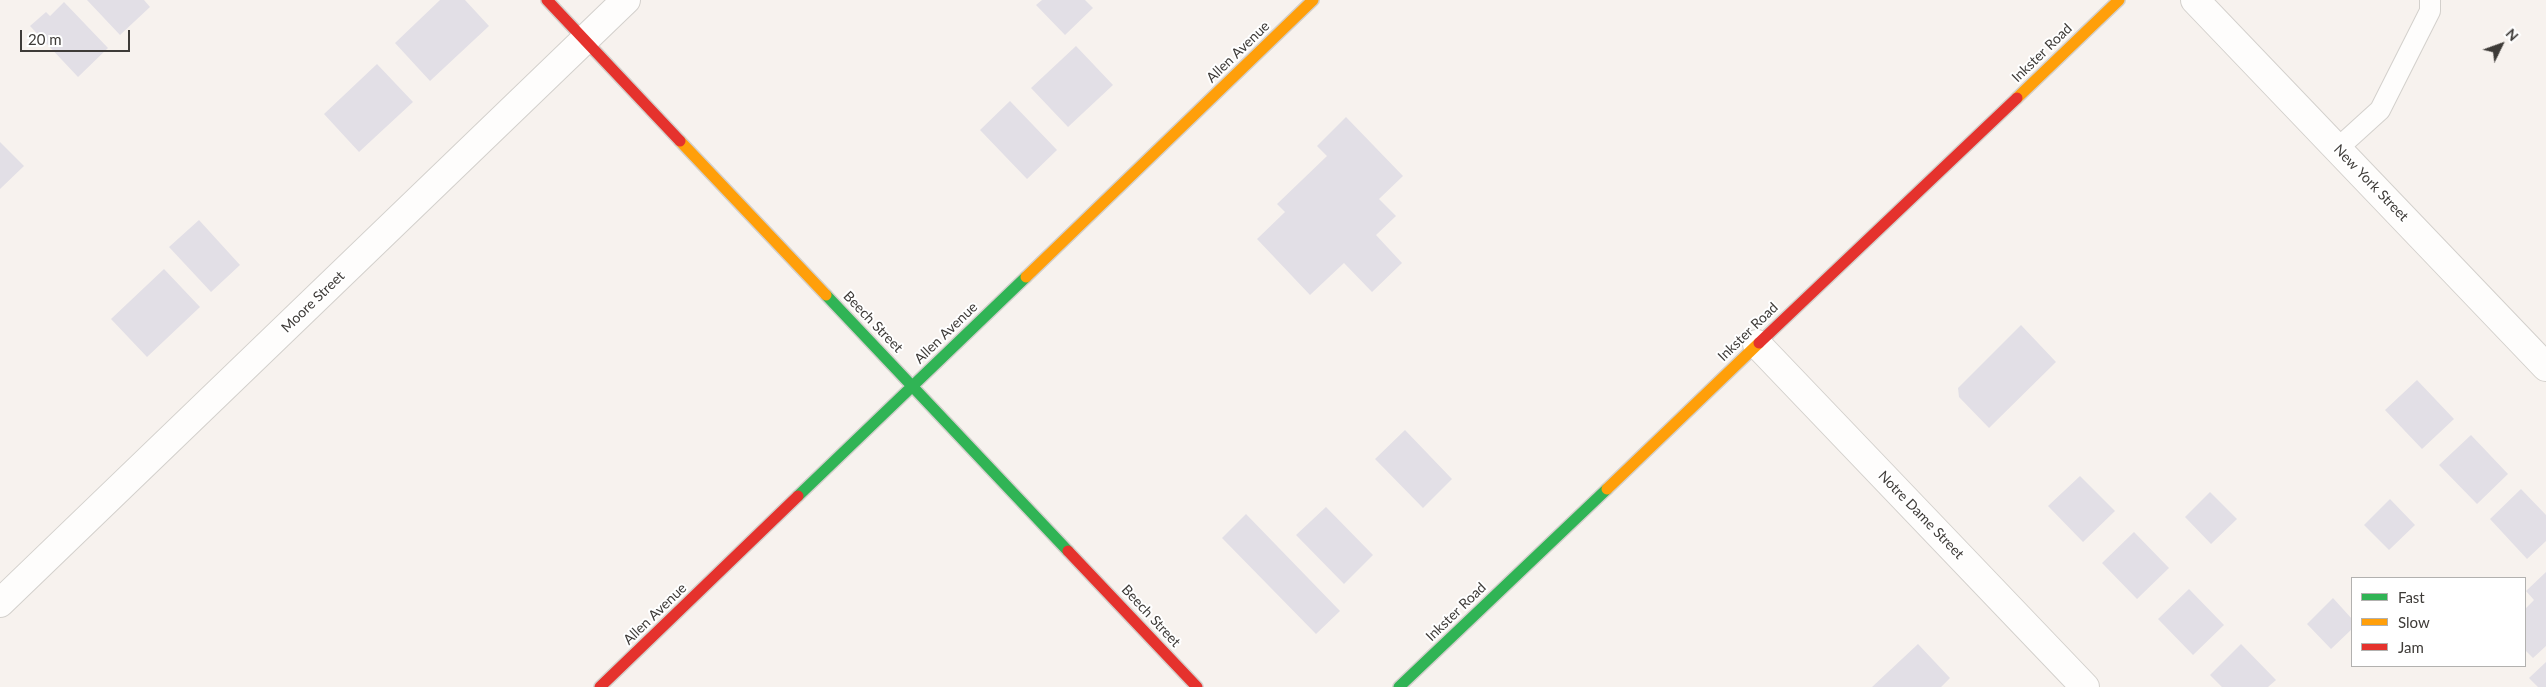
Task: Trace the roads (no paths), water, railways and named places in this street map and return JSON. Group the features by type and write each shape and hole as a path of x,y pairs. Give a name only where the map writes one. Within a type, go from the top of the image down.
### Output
{"street":[{"name":"Beech Street","path":"547,0 1197,687"},
{"name":"Moore Street","path":"0,603 626,0"},
{"name":"Allen Avenue","path":"600,687 1313,0"},
{"name":"Inkster Road","path":"1399,687 2119,0"},
{"name":"New York Street","path":"2195,0 2546,366"},
{"name":"Notre Dame Street","path":"1757,344 2085,687"}],"lane":[{"path":"2337,148 2380,110 2430,11 2430,0"}]}
